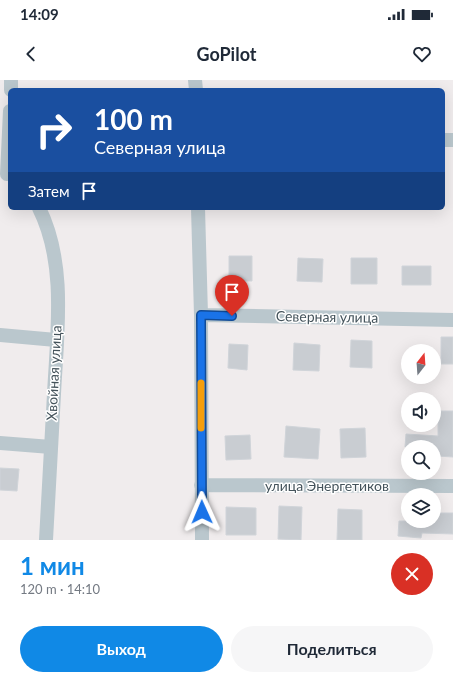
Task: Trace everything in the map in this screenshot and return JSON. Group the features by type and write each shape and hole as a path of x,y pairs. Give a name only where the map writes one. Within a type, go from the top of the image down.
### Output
{"street":[{"path":"7,174 8,153"},
{"name":"Хвойная улица","path":"40,210 46,222 57,280 56,340 46,540"},
{"path":"198,210 201,315 202,540"},
{"name":"Северная улица","path":"201,315 453,320"},
{"path":"0,335 56,340"},
{"path":"0,443 51,447"},
{"name":"улица Энергетиков","path":"201,485 453,486"}],"building":[{"path":"229,256 252,256 252,281 229,281"},
{"path":"298,258 323,259 322,282 297,281"},
{"path":"351,258 377,258 377,284 351,284"},
{"path":"402,266 431,266 431,285 402,285"},
{"path":"441,337 453,337 453,364 441,364"},
{"path":"351,340 372,341 372,368 350,367"},
{"path":"294,343 320,345 319,371 293,370"},
{"path":"229,344 248,345 247,370 228,368"},
{"path":"441,411 453,411 453,457 441,456 441,440 406,440 406,434 438,436 438,432 441,432"},
{"path":"286,426 320,429 318,459 284,457"},
{"path":"365,428 366,457 341,458 340,429"},
{"path":"250,435 251,459 226,460 225,436"},
{"path":"0,468 19,469 17,491 0,490"},
{"path":"279,506 302,507 301,540 278,539"},
{"path":"226,507 256,508 256,535 226,535"},
{"path":"338,509 362,510 362,540 337,540"},
{"path":"441,513 453,513 453,534 422,533 421,538 398,536 399,521 401,521 401,528 441,528"}],"slow traffic":[{"path":"201,383 201,428"}],"route":[{"path":"202,512 201,315 232,316"}]}
